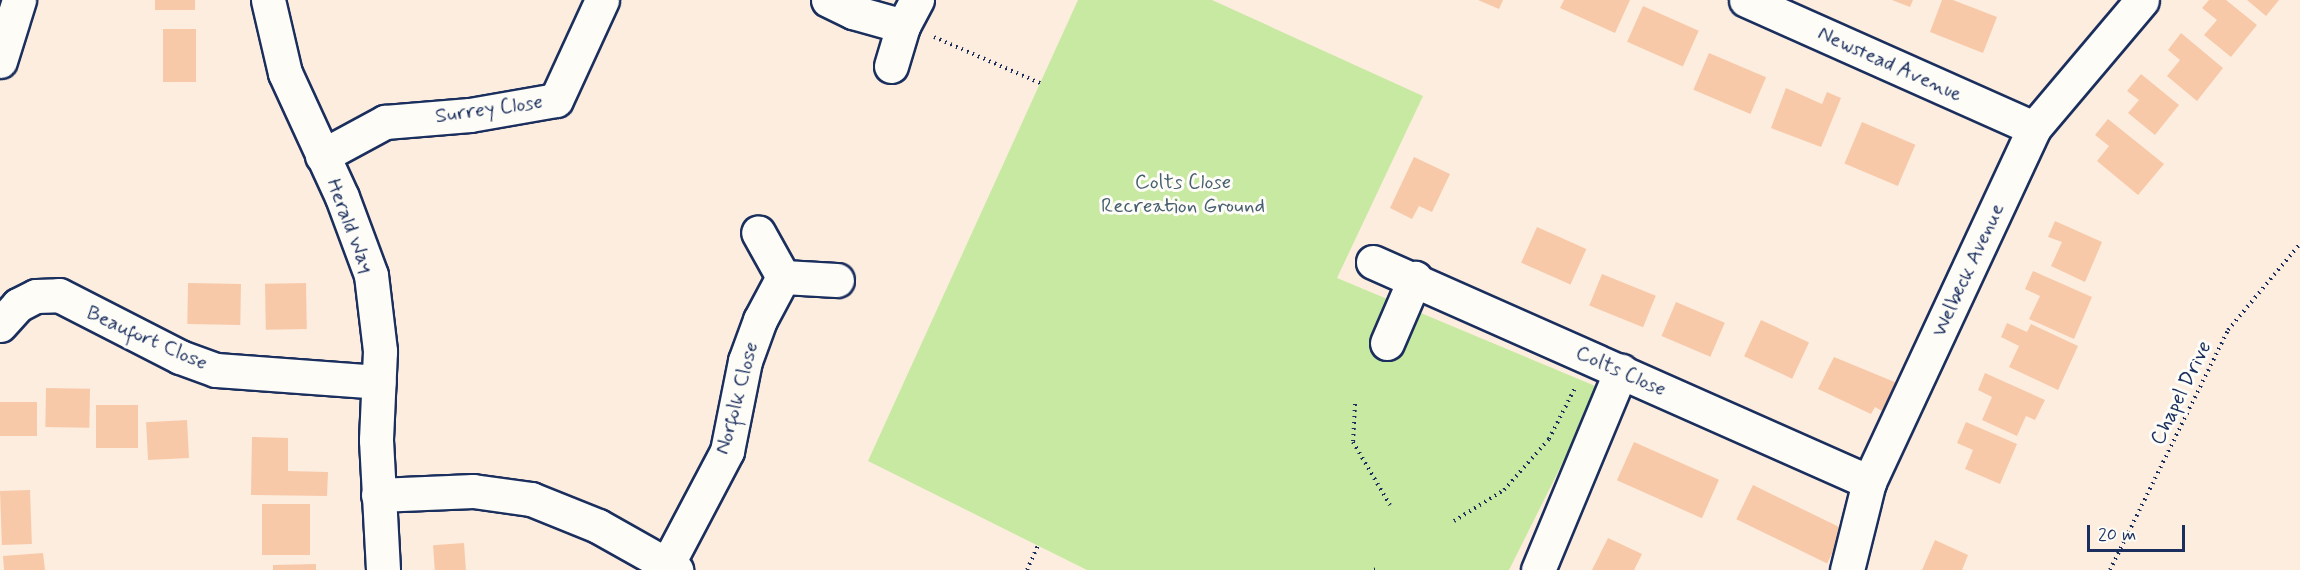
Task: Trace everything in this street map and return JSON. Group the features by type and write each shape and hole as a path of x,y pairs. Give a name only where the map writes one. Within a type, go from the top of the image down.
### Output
{"street":[{"path":"0,61 20,0"},
{"name":"Herald Way","path":"268,0 285,73 357,234 371,275 378,315 378,495 383,570"},
{"name":"Surrey Close","path":"322,156 385,122 470,115 556,100 602,0"},
{"path":"828,0 854,12 910,13 891,66"},
{"name":"Newstead Avenue","path":"1746,0 2034,128"},
{"name":"Welbeck Avenue","path":"1847,570 1869,482 2034,128 2142,0"},
{"path":"758,232 783,277 837,280"},
{"name":"Colts Close","path":"1373,261 1869,482"},
{"name":"Norfolk Close","path":"671,568 727,451 745,361 760,320 783,277"},
{"path":"1387,343 1415,278"},
{"name":"Beaufort Close","path":"0,325 18,305 36,297 59,295 180,357 216,370 379,382"},
{"path":"1538,570 1621,371"},
{"path":"378,495 473,491 531,499 598,526 671,568"}],"path":[{"path":"910,13 1040,83"},
{"name":"Chapel Drive","path":"2110,570 2228,330 2300,244"},
{"path":"1454,521 1504,490 1549,439 1589,358"},
{"path":"1355,404 1353,442 1390,505"},
{"path":"1027,570 1038,545"}],"green space":[{"name":"Colts Close Recreation Ground","path":"1078,0 1212,0 1423,96 1337,278 1600,388 1509,570 1087,570 868,461"}],"building":[{"path":"155,0 195,0 195,10 155,10"},
{"path":"1478,0 1503,0 1499,9"},
{"path":"1564,0 1630,0 1615,33 1560,8"},
{"path":"1892,0 1913,0 1910,7"},
{"path":"1942,0 1953,0 1997,17 1983,53 1930,32"},
{"path":"2209,0 2226,0 2257,25 2231,57 2204,35 2217,20 2202,8"},
{"path":"2247,0 2279,0 2266,16"},
{"path":"1643,6 1699,31 1683,66 1627,42"},
{"path":"163,29 196,29 196,82 163,82"},
{"path":"2181,33 2223,68 2197,101 2167,76 2180,60 2168,50"},
{"path":"1709,53 1766,77 1750,114 1693,90"},
{"path":"2141,74 2179,105 2155,135 2128,113 2139,100 2127,91"},
{"path":"1786,88 1822,104 1827,92 1841,98 1821,147 1771,128"},
{"path":"2108,119 2164,164 2138,195 2097,161 2109,146 2095,135"},
{"path":"1862,122 1915,145 1898,186 1844,163"},
{"path":"1414,157 1450,174 1432,212 1419,206 1412,219 1390,208"},
{"path":"2055,221 2102,242 2085,282 2051,266 2062,242 2048,237"},
{"path":"1537,227 1586,249 1570,285 1521,263"},
{"path":"2033,271 2092,297 2074,339 2029,319 2040,296 2025,289"},
{"path":"1602,274 1656,296 1643,327 1589,306"},
{"path":"188,283 241,284 240,325 187,324"},
{"path":"306,283 307,329 266,330 265,284"},
{"path":"1676,302 1725,323 1710,357 1662,336"},
{"path":"1761,320 1809,342 1792,379 1744,356"},
{"path":"2007,323 2027,332 2031,324 2078,346 2058,390 2009,367 2019,346 2001,337"},
{"path":"1834,357 1897,383 1882,411 1875,407 1871,414 1818,389"},
{"path":"1985,373 2045,400 2035,420 2026,416 2017,436 1982,420 1992,397 1978,390"},
{"path":"46,388 90,389 89,428 45,427"},
{"path":"0,402 37,402 37,436 0,436"},
{"path":"96,405 138,405 138,448 96,448"},
{"path":"187,420 189,458 148,460 146,422"},
{"path":"1966,422 2017,444 2000,484 1965,469 1973,450 1957,443"},
{"path":"252,437 288,438 288,471 328,472 327,496 251,495"},
{"path":"1634,442 1719,480 1702,518 1617,480"},
{"path":"1753,485 1844,529 1827,563 1736,519"},
{"path":"30,490 32,544 2,545 0,491"},
{"path":"262,504 310,504 310,555 262,555"},
{"path":"1608,538 1642,554 1634,570 1592,570"},
{"path":"1935,540 1968,555 1962,570 1922,570"},
{"path":"464,543 466,570 435,570 433,545"},
{"path":"43,553 45,570 4,570 3,556"},
{"path":"316,564 316,570 273,570 273,565"}]}
